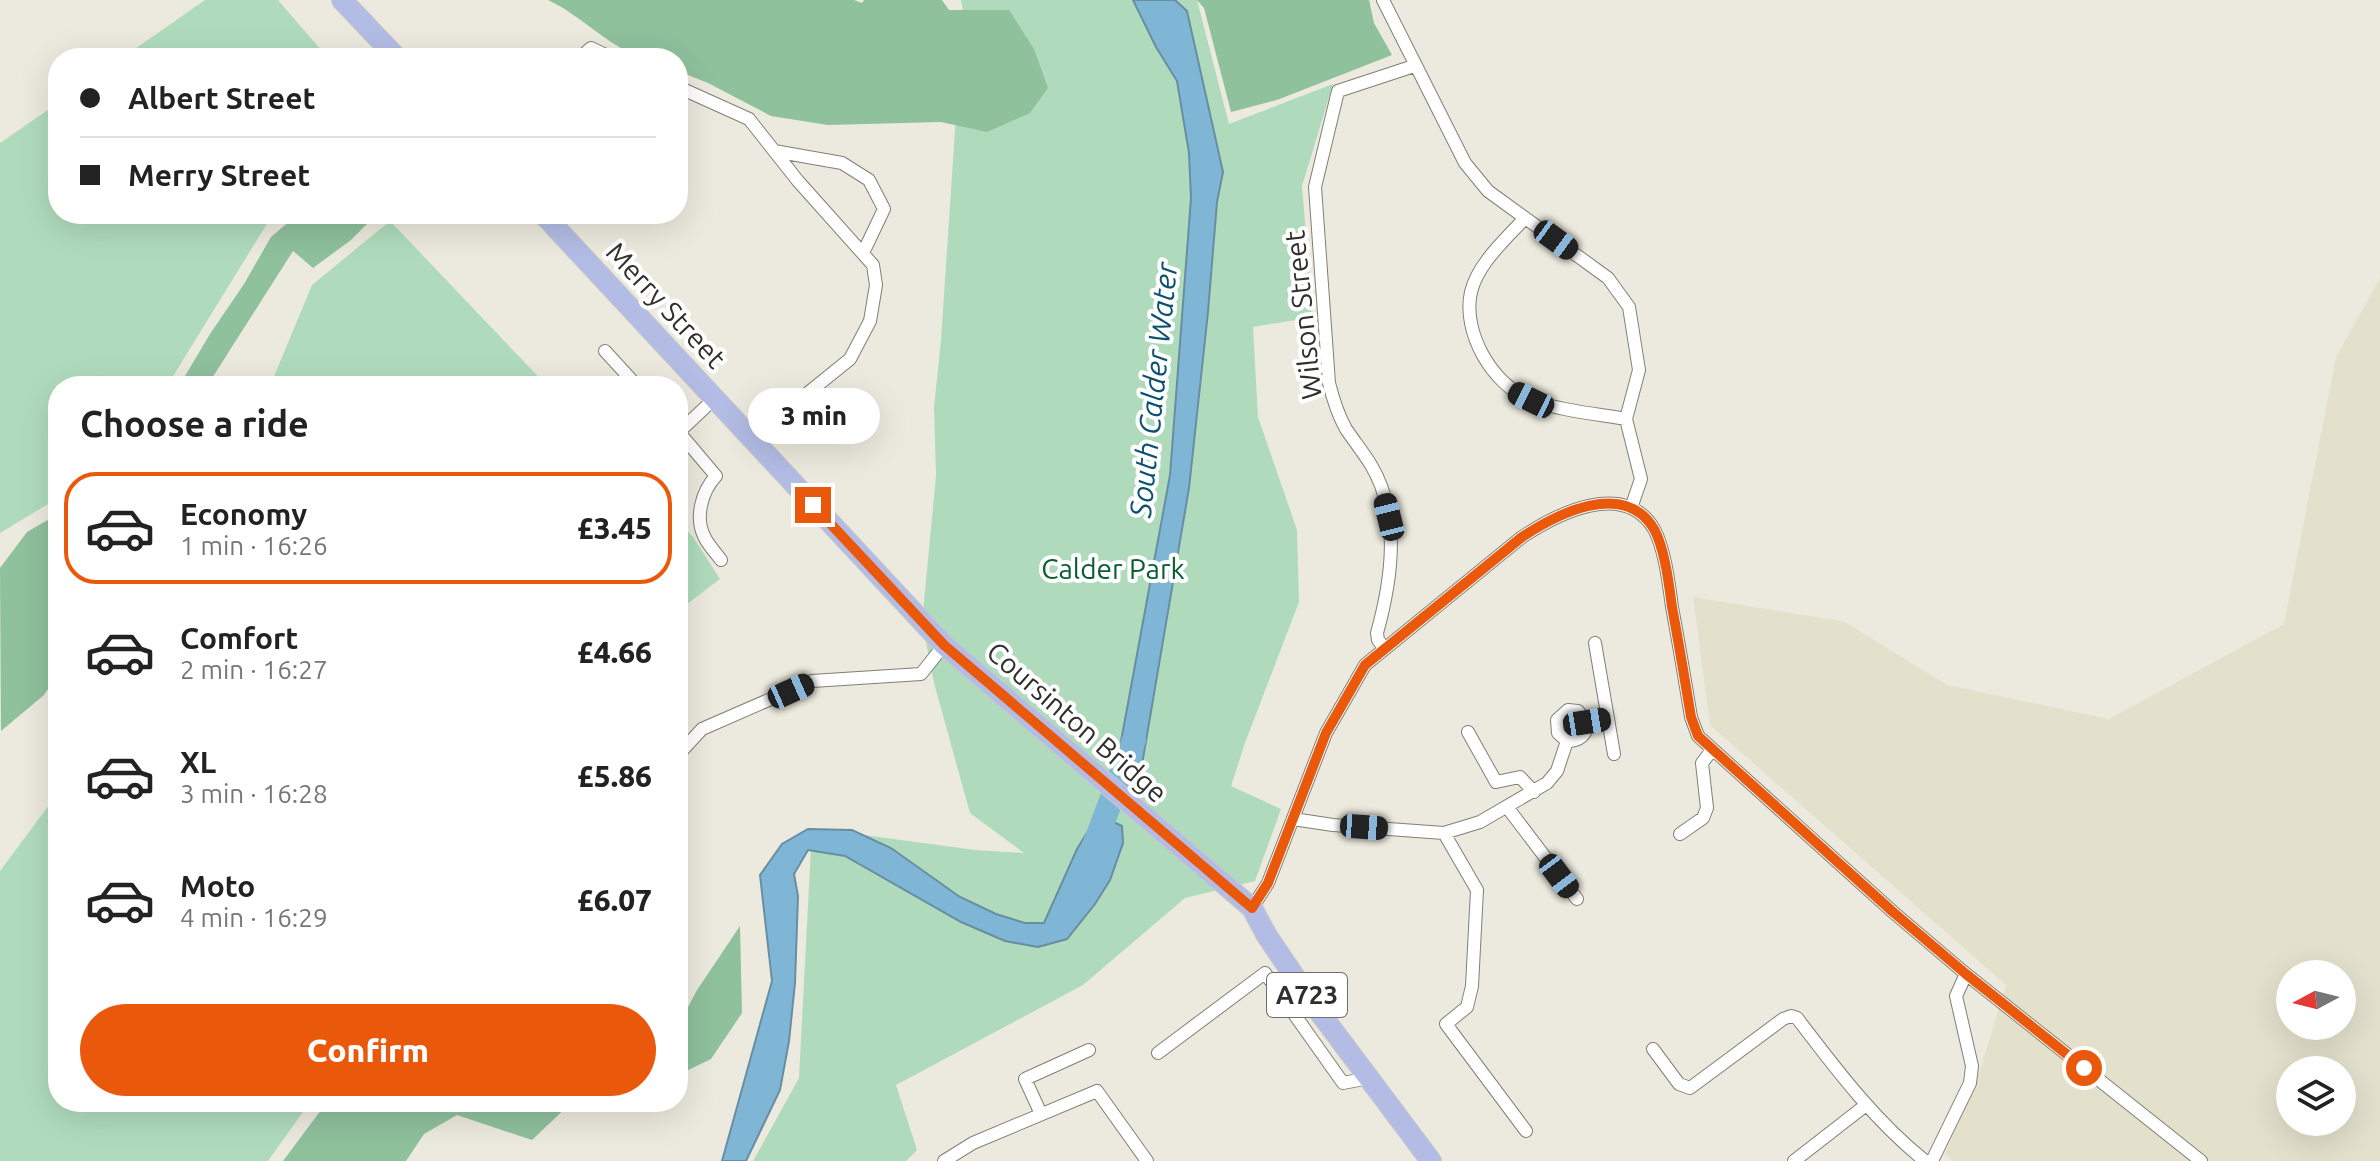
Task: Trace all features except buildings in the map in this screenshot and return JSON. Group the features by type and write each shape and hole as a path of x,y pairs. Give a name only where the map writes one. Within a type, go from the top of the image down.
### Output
{"main road":[{"path":"342,0 388,48"},
{"name":"Merry Street","path":"552,224 944,645"},
{"name":"Coursinton Bridge","path":"944,645 1252,908"},
{"name":"A723","path":"1252,908 1282,959 1431,1161"}],"street":[{"path":"1383,0 1465,163 1488,191 1608,278 1629,307 1639,370 1626,419 1641,479 1631,508"},
{"name":"Wilson Street","path":"1385,649 1377,633 1388,588 1391,555 1389,517 1377,478 1345,427 1329,383 1315,187 1338,91 1414,66"},
{"path":"688,92 749,119 873,265 876,285 870,321 850,359 751,439"},
{"path":"774,151 842,163 869,180 884,209 863,253"},
{"path":"1525,218 1494,252 1472,292 1470,305 1474,332 1487,364 1513,391 1531,400 1626,419"},
{"path":"605,351 628,376"},
{"path":"688,424 714,399"},
{"path":"688,443 716,476 707,485 700,517 704,538 721,560"},
{"path":"1252,908 1268,883 1326,733 1365,665 1522,537 1544,523 1596,504 1614,503 1631,508 1647,521 1658,538 1691,717 1698,736 1966,974 2201,1161"},
{"path":"1595,643 1614,754"},
{"path":"688,744 702,729 812,681 921,674 944,645"},
{"path":"1573,710 1582,714 1587,722 1584,736 1567,741 1558,733 1556,725 1560,716 1573,710"},
{"path":"1587,722 1608,719"},
{"path":"1468,732 1496,782 1520,777 1534,792"},
{"path":"1293,819 1444,833 1480,822 1547,783 1557,771 1567,741"},
{"path":"1680,834 1703,818 1707,808 1702,763 1712,750"},
{"path":"1507,807 1577,899"},
{"path":"1444,833 1477,890 1470,996 1467,1007 1446,1024 1526,1131"},
{"path":"1158,1053 1265,973 1343,1083 1369,1078"},
{"path":"1932,1161 1970,1083 1972,1066 1956,996 1966,974"},
{"path":"1653,1049 1679,1084 1690,1088 1783,1019 1791,1016 1797,1018 1866,1105 1925,1161"},
{"path":"1041,1114 1025,1079 1089,1050"},
{"path":"944,1161 973,1143 1097,1091 1147,1161"},
{"path":"1794,1161 1866,1105"}],"shaded area":[{"path":"2380,278 2380,1161 1952,1161 1945,1154 1978,1077 2006,985 1710,725 1693,597 1845,622 1947,685 2109,719 2284,624 2336,357"}],"green space":[{"path":"205,0 278,0 319,48 136,48"},
{"path":"548,0 854,0 862,3 864,0 942,0 949,10 1009,10 1034,49 1048,88 1030,113 987,132 941,122 828,125 771,116 688,75 688,48 622,48"},
{"name":"Calder Park","path":"961,0 1197,0 1229,124 1333,84 1302,186 1313,317 1253,327 1258,417 1297,530 1299,602 1231,786 1281,809 1255,881 1185,898 1083,985 896,1085 917,1150 906,1161 753,1161 799,1078 812,828 975,850 1024,853 970,813 934,683 922,622 936,476 934,407 963,11"},
{"path":"1197,0 1369,0 1374,23 1392,55 1277,100 1231,112 1204,8"},
{"path":"48,110 48,224 267,224 173,376 48,376 48,504 0,533 0,143"},
{"path":"286,224 367,224 313,268 293,251 213,376 185,376 244,284 271,237"},
{"path":"386,224 393,224 537,376 274,376 312,285"},
{"path":"48,520 48,689 1,731 0,568 27,532"},
{"path":"688,532 693,537 720,579 688,603"},
{"path":"48,806 48,1112 303,1112 268,1161 0,1161 0,871"},
{"path":"740,926 742,1013 711,1059 688,1070 688,1007"},
{"path":"320,1112 561,1112 532,1140 457,1115 424,1134 406,1161 283,1161"}],"water":[{"name":"South Calder Water","path":"1133,0 1175,0 1187,11 1223,172 1217,202 1189,488 1138,788 1117,763 1170,475 1191,198 1189,153 1177,81"},
{"path":"1098,815 1122,826 1123,843 1110,880 1067,939 1038,947 1005,941 961,922 845,856 808,850 794,874 798,896 795,983 780,1090 746,1161 722,1161 772,981 760,875 782,844 808,829 852,830 891,848 960,897 996,914 1025,923 1044,923 1077,849"}],"waterway":[{"name":"South Calder Water","path":"1093,848 1134,740"}],"route":[{"path":"813,505 944,645 1252,908 1268,883 1326,733 1365,665 1522,537 1544,523 1596,504 1614,503 1631,508 1647,521 1658,538 1691,717 1698,736 1893,912 2084,1068"}]}
